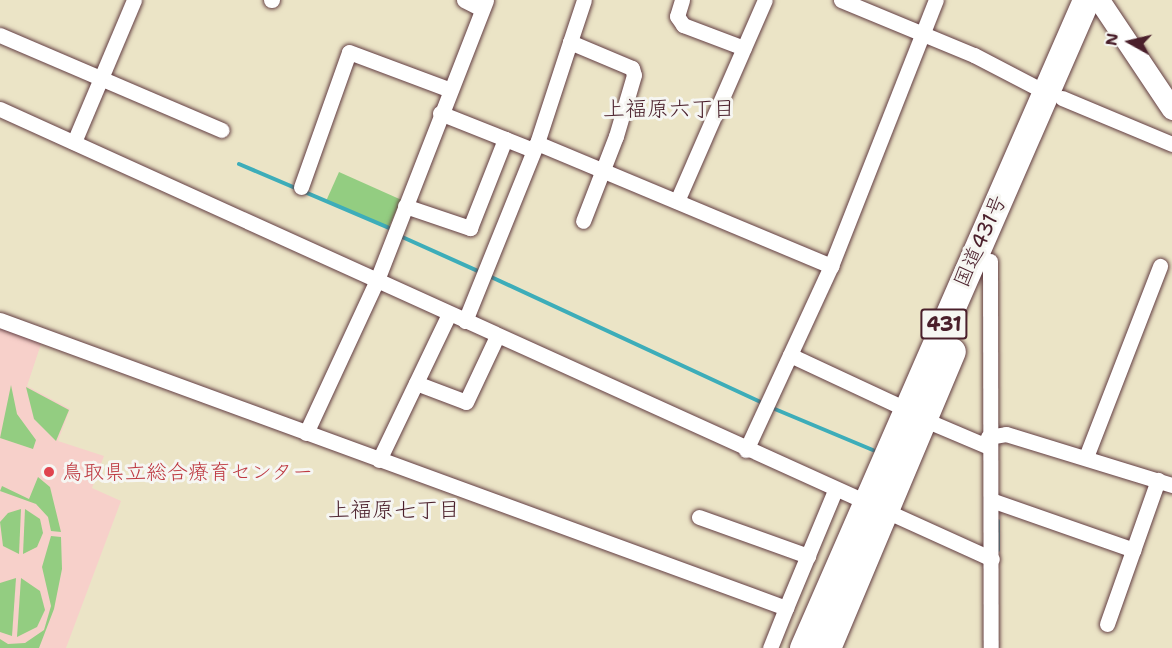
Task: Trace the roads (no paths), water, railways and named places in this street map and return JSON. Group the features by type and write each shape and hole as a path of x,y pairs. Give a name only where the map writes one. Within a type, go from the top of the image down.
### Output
{"highway":[{"name":"国道431号","path":"803,648 873,507 1098,1"},
{"name":"国道431号","path":"914,414 990,261 1055,95"},
{"name":"国道431号","path":"827,648 873,507"}],"main road":[{"path":"1098,1 1172,109"}],"street":[{"path":"74,142 135,0"},
{"path":"306,433 377,280 448,89 484,4 464,0"},
{"path":"465,321 535,146 584,0"},
{"path":"682,0 677,16 683,25 744,48"},
{"path":"677,201 765,0"},
{"path":"746,450 831,266 921,33 936,0"},
{"path":"848,1 1055,95 1172,144"},
{"path":"0,35 222,129"},
{"path":"570,42 634,71 604,169 583,221"},
{"path":"301,187 349,52 448,89"},
{"path":"0,109 992,560"},
{"path":"440,113 505,139 535,146 604,169 831,266"},
{"path":"405,206 470,228 505,139"},
{"path":"990,261 988,442 992,560 991,648"},
{"path":"1086,457 1160,266"},
{"path":"379,460 448,314"},
{"path":"0,320 786,608"},
{"path":"416,383 466,402 497,336"},
{"path":"790,355 914,414 988,442 1006,434 1165,482 1134,550 1107,624"},
{"path":"770,648 835,490"},
{"path":"991,500 1134,550"},
{"path":"699,517 808,556"}],"waterway":[{"path":"239,164 389,228"},
{"path":"400,236 478,271"},
{"path":"489,276 761,402"},
{"path":"770,407 873,450"},
{"path":"998,521 998,550"}],"place":[{"name":"鳥取県立総合療育センター","path":"49,472"}],"district":[{"name":"上福原六丁目","path":"669,109"},
{"name":"上福原七丁目","path":"394,510"}]}
